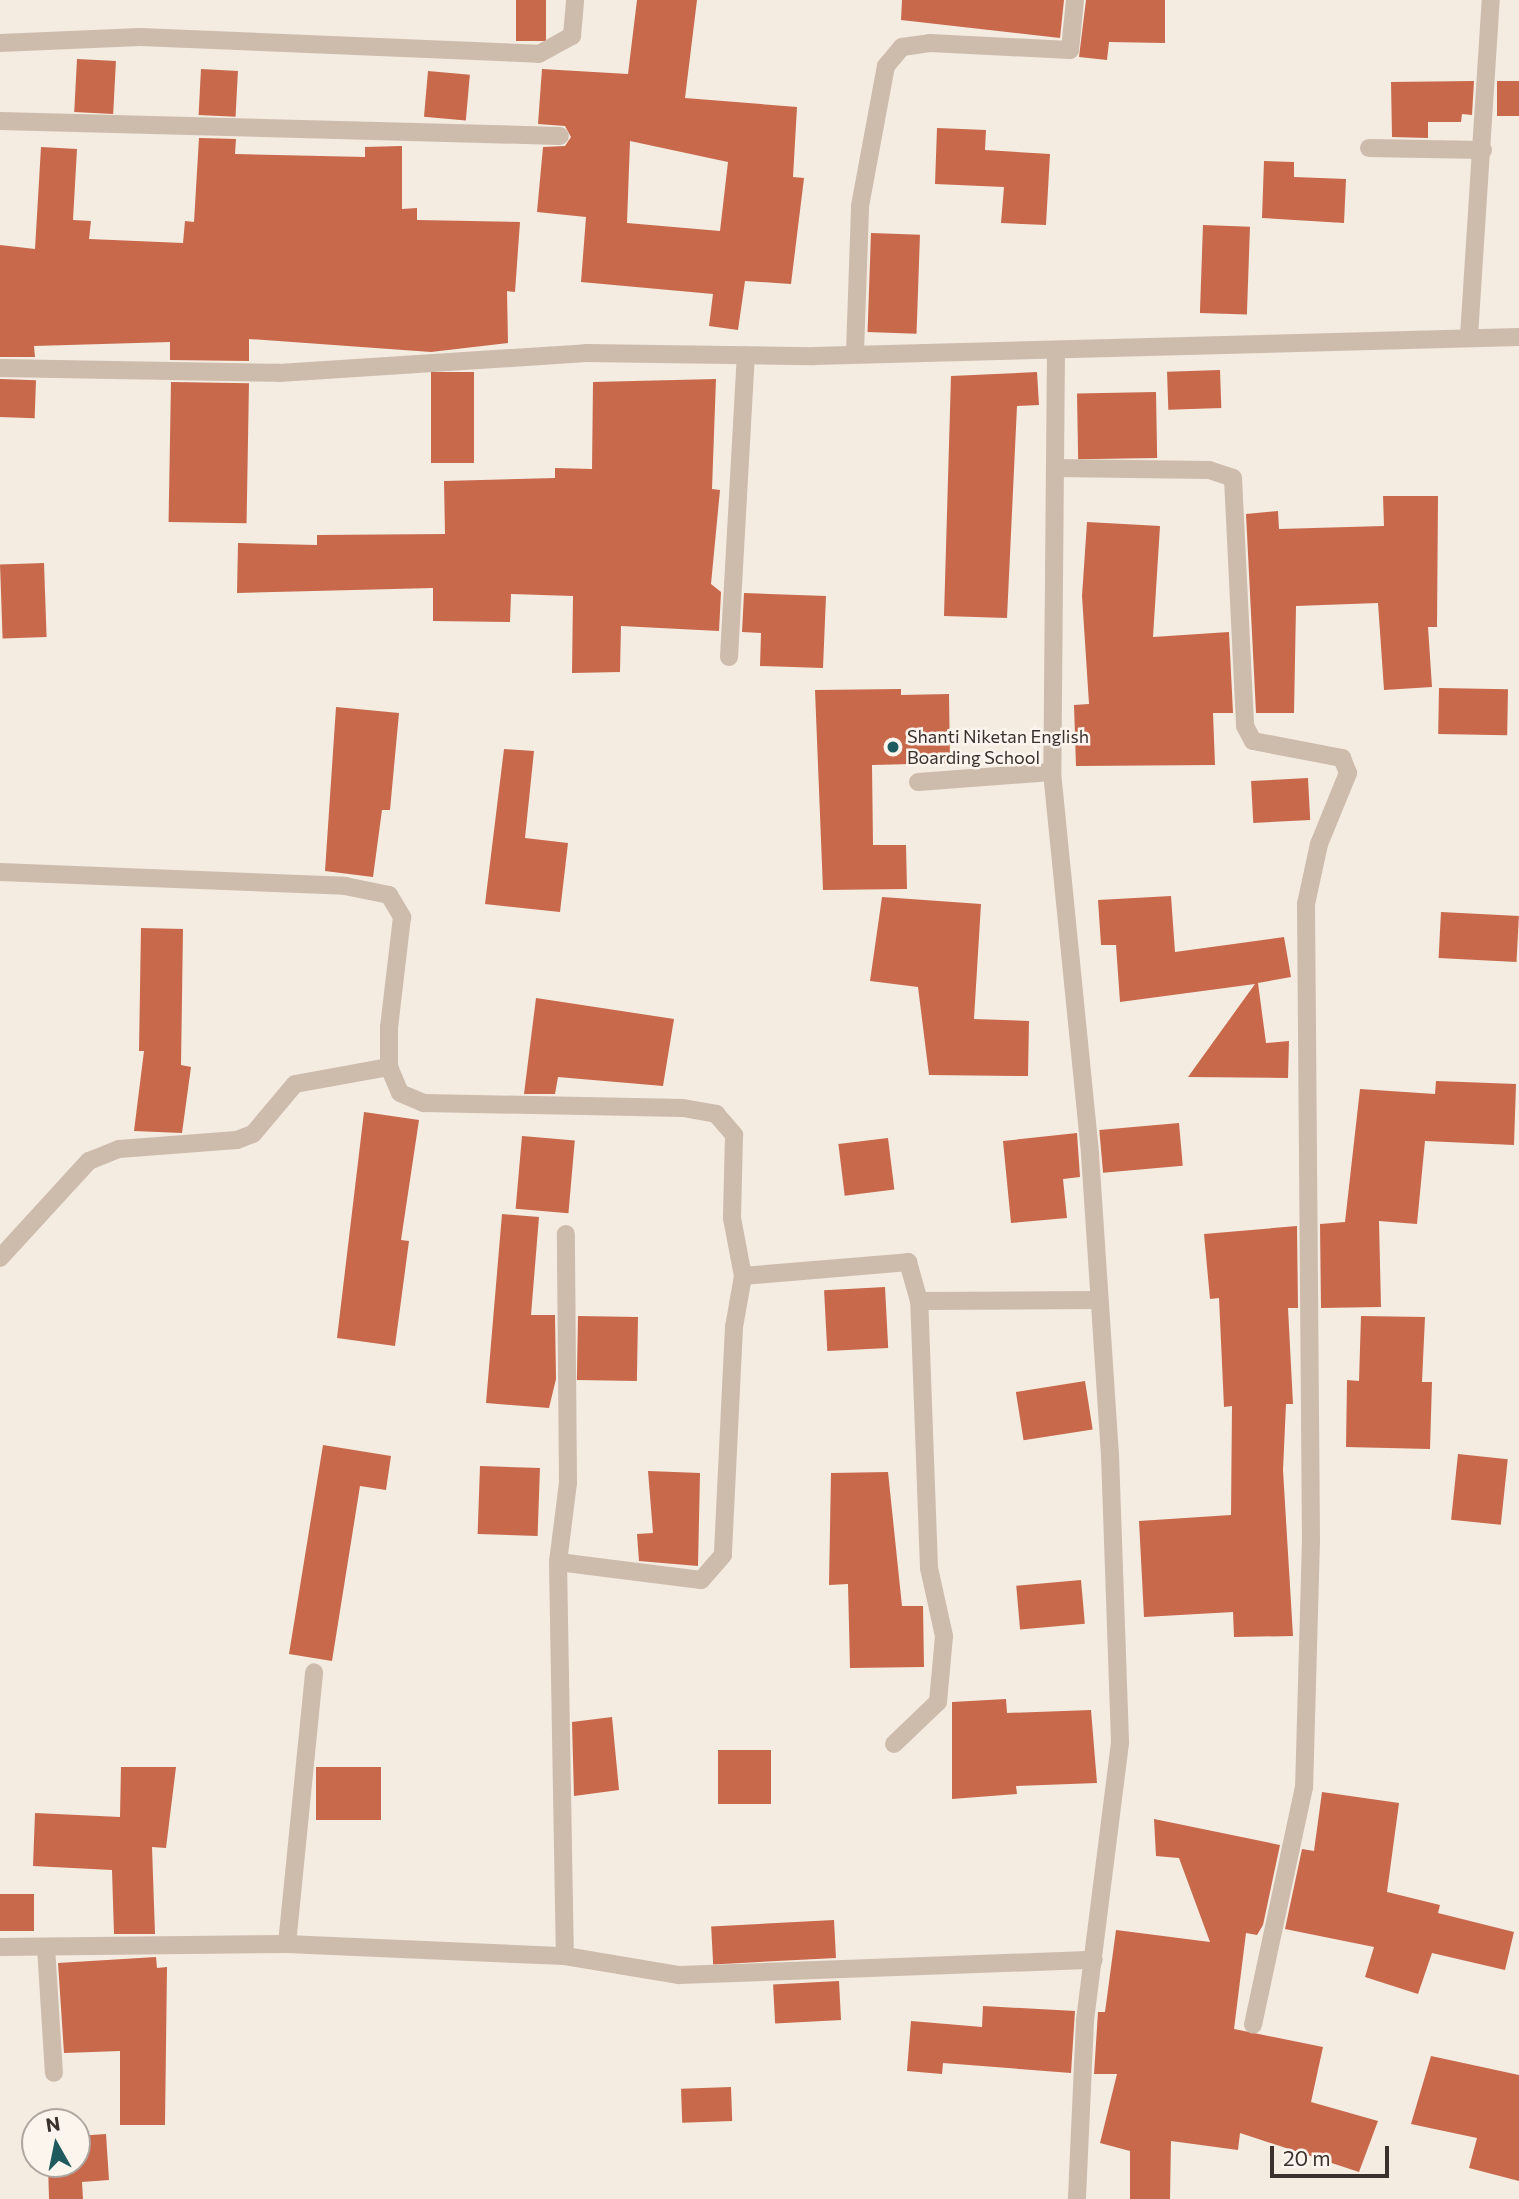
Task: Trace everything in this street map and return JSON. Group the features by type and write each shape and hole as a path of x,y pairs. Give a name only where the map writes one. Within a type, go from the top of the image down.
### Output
{"street":[{"path":"0,43 140,37 539,54 572,36 575,0"},
{"path":"855,352 860,206 886,66 902,47 930,43 1070,50 1075,0"},
{"path":"1469,336 1491,0"},
{"path":"0,121 559,136"},
{"path":"1369,148 1483,150"},
{"path":"0,368 279,373 586,353 746,355 1056,350 1469,336 1519,337"},
{"path":"1056,350 1052,772 1090,1154 1096,1300 1110,1455 1120,1743 1094,1960 1077,2199"},
{"path":"729,657 746,355"},
{"path":"1055,468 1209,470 1233,478 1245,726 1253,741 1342,758 1348,773 1319,844 1306,904 1311,1513 1304,1787 1253,2025"},
{"path":"918,782 1052,772"},
{"path":"0,872 345,886 389,895 402,917 390,1067 400,1093 424,1103 716,1114 734,1135 732,1218 743,1276 734,1327 723,1555 701,1580 558,1562"},
{"path":"0,1258 89,1161 119,1149 237,1140 253,1134 295,1084 390,1067"},
{"path":"565,1956 558,1562 568,1483 566,1234"},
{"path":"743,1276 908,1262 919,1301 929,1568 944,1636 938,1702 894,1744"},
{"path":"919,1301 1096,1300"},
{"path":"287,1944 314,1672"},
{"path":"0,1947 287,1944 565,1956 679,1975 1094,1960"},
{"path":"46,1947 54,2073"}],"building":[{"path":"516,0 546,0 546,41 516,41"},
{"path":"637,0 697,0 685,98 797,107 793,177 804,178 791,284 745,281 738,330 709,326 713,294 581,282 586,217 537,212 543,147 565,146 571,137 565,126 538,124 542,69 628,74","holes":["630,141 728,162 720,231 627,223"]},
{"path":"902,0 1064,0 1060,38 901,20"},
{"path":"1086,0 1165,0 1165,43 1109,42 1107,60 1079,57"},
{"path":"77,59 116,61 113,114 74,112"},
{"path":"201,69 238,71 236,117 199,115"},
{"path":"428,71 470,75 466,120 424,117"},
{"path":"1474,81 1472,115 1462,114 1461,122 1428,122 1428,138 1392,137 1391,82"},
{"path":"1497,81 1519,81 1519,116 1497,116"},
{"path":"937,128 986,130 985,150 1050,154 1046,225 1001,223 1004,187 935,184"},
{"path":"199,138 236,139 235,154 365,157 365,147 402,146 402,209 417,208 417,220 520,222 515,292 507,291 508,343 431,352 249,339 249,361 170,360 170,342 34,346 35,357 0,357 0,245 35,249 41,147 77,149 73,220 91,221 89,239 183,243 185,221 194,222"},
{"path":"1264,161 1294,162 1294,177 1346,179 1344,223 1262,218"},
{"path":"1203,225 1250,227 1247,315 1200,313"},
{"path":"871,233 920,235 917,334 868,332"},
{"path":"1220,370 1221,408 1168,410 1167,372"},
{"path":"431,372 474,372 474,463 431,463"},
{"path":"1037,372 1039,405 1017,406 1007,618 944,616 951,376"},
{"path":"0,379 36,380 35,418 0,417"},
{"path":"716,379 712,489 720,490 711,584 721,592 719,631 621,626 620,672 572,673 573,596 511,594 510,622 433,621 433,588 237,593 238,543 317,545 317,535 445,534 444,481 555,478 555,468 592,469 593,382"},
{"path":"171,382 249,383 247,523 169,522"},
{"path":"1156,392 1157,458 1078,459 1077,393"},
{"path":"1383,496 1438,496 1437,627 1428,627 1432,687 1384,690 1378,603 1296,606 1294,713 1256,713 1246,514 1278,511 1279,529 1384,526"},
{"path":"1087,522 1160,526 1153,637 1229,632 1233,713 1213,713 1215,765 1076,766 1074,705 1089,704 1082,596"},
{"path":"44,563 47,637 3,638 0,565"},
{"path":"744,593 826,596 823,668 760,666 761,633 742,632"},
{"path":"1439,688 1508,689 1507,735 1438,734"},
{"path":"901,689 901,695 949,694 950,763 872,765 873,845 906,845 907,889 823,890 815,690"},
{"path":"336,707 399,713 390,810 382,810 373,877 325,871"},
{"path":"504,749 534,751 525,838 568,843 560,912 485,904"},
{"path":"1308,778 1310,820 1253,823 1251,781"},
{"path":"1171,896 1175,952 1284,937 1291,977 1258,983 1266,1043 1289,1041 1288,1078 1188,1077 1255,984 1120,1002 1116,945 1101,945 1098,900"},
{"path":"882,897 981,904 974,1019 1029,1021 1028,1076 929,1075 918,987 870,981"},
{"path":"1441,912 1519,916 1516,962 1439,958"},
{"path":"141,928 183,929 181,1065 191,1067 182,1133 134,1131 144,1051 139,1051"},
{"path":"536,998 674,1019 663,1086 558,1077 555,1094 524,1094"},
{"path":"1436,1081 1516,1084 1514,1145 1425,1141 1417,1224 1379,1221 1381,1307 1321,1308 1320,1224 1345,1222 1360,1089 1435,1094"},
{"path":"364,1112 419,1120 401,1240 409,1241 395,1346 337,1338"},
{"path":"1179,1123 1183,1166 1103,1173 1099,1130"},
{"path":"1077,1133 1080,1177 1063,1179 1067,1218 1011,1223 1003,1141"},
{"path":"522,1136 575,1141 568,1213 516,1209"},
{"path":"888,1138 894,1190 845,1196 838,1144"},
{"path":"502,1214 539,1217 531,1315 555,1315 556,1379 549,1408 486,1403"},
{"path":"1297,1226 1298,1308 1288,1308 1293,1404 1286,1404 1283,1470 1293,1636 1234,1637 1233,1612 1144,1617 1139,1521 1231,1515 1232,1406 1224,1407 1219,1298 1210,1299 1204,1234"},
{"path":"885,1287 888,1348 827,1351 824,1290"},
{"path":"578,1316 638,1317 637,1381 577,1380"},
{"path":"1361,1316 1425,1317 1422,1382 1432,1382 1430,1449 1346,1447 1347,1380 1359,1381"},
{"path":"1085,1381 1093,1429 1024,1440 1016,1392"},
{"path":"323,1445 391,1456 386,1490 360,1486 332,1661 289,1654"},
{"path":"1458,1454 1508,1459 1501,1525 1451,1520"},
{"path":"480,1466 540,1468 538,1536 478,1534"},
{"path":"648,1471 700,1473 698,1566 639,1561 637,1534 653,1533"},
{"path":"888,1472 902,1606 923,1606 924,1667 850,1668 848,1584 829,1585 831,1473"},
{"path":"1081,1580 1085,1624 1020,1629 1016,1586"},
{"path":"1006,1699 1007,1713 1091,1710 1097,1783 1016,1786 1017,1794 952,1799 952,1702"},
{"path":"612,1717 619,1790 574,1796 572,1722"},
{"path":"718,1750 771,1750 771,1804 718,1804"},
{"path":"121,1767 176,1767 166,1848 152,1847 155,1934 114,1934 112,1870 33,1866 35,1813 120,1817"},
{"path":"316,1767 381,1767 381,1820 316,1820"},
{"path":"1322,1792 1399,1803 1387,1892 1440,1905 1438,1913 1514,1932 1505,1970 1432,1953 1418,1994 1365,1977 1374,1947 1285,1929 1302,1849 1314,1851"},
{"path":"1154,1819 1280,1845 1263,1925 1257,1935 1246,1933 1234,2029 1323,2047 1311,2102 1378,2121 1359,2172 1240,2133 1238,2150 1171,2141 1170,2199 1130,2199 1130,2151 1100,2143 1117,2074 1094,2074 1098,2012 1105,2012 1116,1930 1210,1942 1179,1858 1156,1856"},
{"path":"0,1894 34,1894 34,1931 0,1931"},
{"path":"834,1920 836,1958 713,1964 711,1926"},
{"path":"156,1957 157,1968 167,1967 165,2125 120,2125 120,2051 64,2053 58,1963"},
{"path":"839,1981 841,2020 775,2023 773,1984"},
{"path":"983,2006 1075,2011 1071,2073 943,2063 942,2074 907,2071 911,2021 982,2027"},
{"path":"1431,2056 1519,2075 1519,2181 1469,2168 1477,2138 1411,2124"},
{"path":"731,2087 732,2121 682,2123 681,2089"},
{"path":"106,2134 109,2180 82,2182 83,2199 49,2199 48,2178 91,2178 91,2135"}],"place":[{"name":"Shanti Niketan English Boarding School","path":"893,747"}]}
